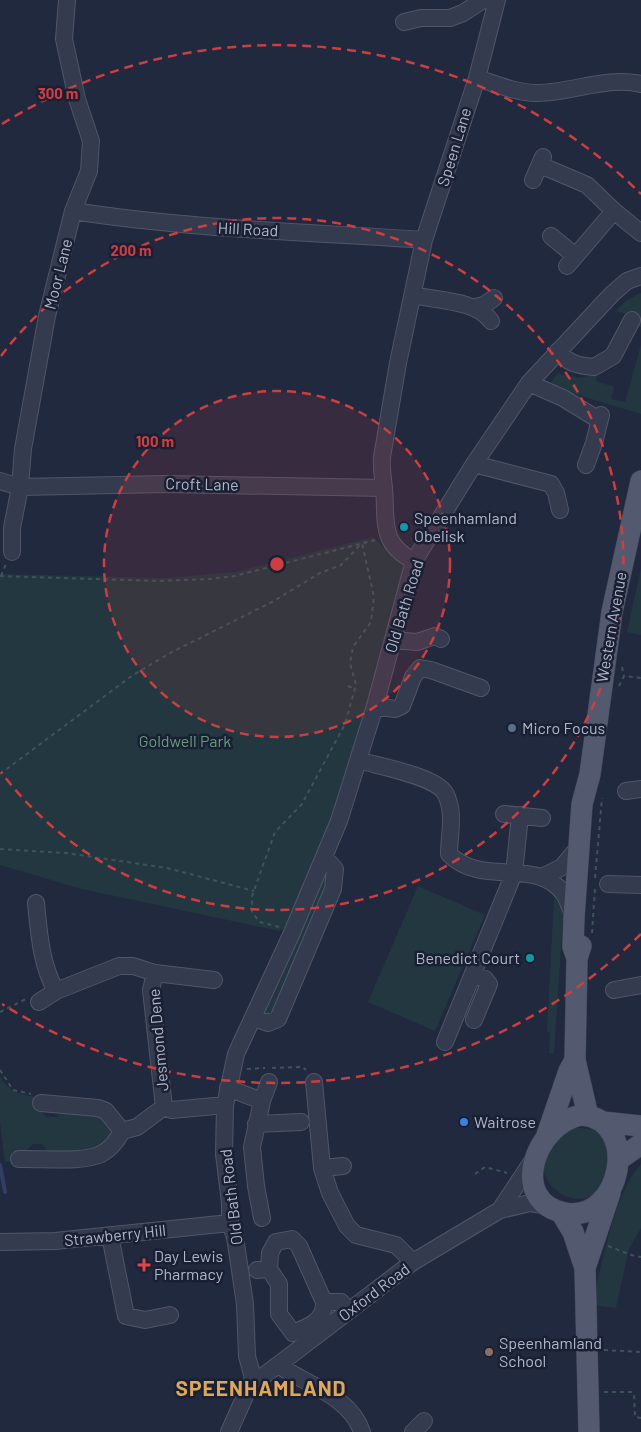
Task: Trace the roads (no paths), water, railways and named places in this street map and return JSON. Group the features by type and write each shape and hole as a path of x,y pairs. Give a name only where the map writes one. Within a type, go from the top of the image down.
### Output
{"main road":[{"name":"Western Avenue","path":"577,958 573,947 577,849 582,804 590,774 607,641 641,481"},
{"name":"Western Avenue","path":"590,774 592,810 583,935 577,958 574,1060 595,1119"},
{"name":"Western Avenue","path":"547,1135 574,1060"},
{"path":"589,1432 585,1268 573,1232 537,1190 532,1172 533,1160 547,1135 566,1120 574,1117 641,1126"},
{"path":"585,1268 621,1158 615,1135 595,1119"},
{"path":"621,1158 641,1144"},
{"path":"555,1209 579,1213 591,1210 600,1204 610,1191"}],"street":[{"name":"Moor Lane","path":"12,552 12,528 20,487 23,449 45,325 73,211 89,171 92,141 77,98 64,39 68,0"},
{"path":"404,22 421,18 450,18 463,13 484,0"},
{"name":"Speen Lane","path":"414,561 394,548 388,536 381,470 382,457 398,363 424,240 477,78 497,0"},
{"path":"477,78 513,90 536,93 619,82 641,84"},
{"path":"533,180 542,161 586,186 641,232"},
{"name":"Hill Road","path":"73,211 129,220 424,240"},
{"path":"551,236 571,261 614,211"},
{"name":"Old Bath Road","path":"252,1378 247,1356 245,1304 235,1237 230,1223 230,1204 224,1154 228,1088 236,1054 293,931 339,820 375,706 414,561 474,464 529,383 620,286 641,276"},
{"path":"413,295 476,307 485,312 491,321"},
{"path":"476,307 484,305 494,298"},
{"path":"558,351 564,359 573,364 594,367 613,356 632,320"},
{"path":"529,383 600,417 594,443 586,465"},
{"path":"474,464 551,484 556,493 560,510"},
{"name":"Croft Lane","path":"0,481 20,487 166,484 384,488"},
{"path":"393,640 417,642 435,636 441,639"},
{"path":"375,706 394,709 402,706 413,677 420,668 432,670 481,688"},
{"path":"358,760 429,780 444,791 452,819 449,854 458,863 482,872 544,876 562,867 577,849"},
{"path":"446,1042 514,873 512,814 542,818"},
{"path":"253,1018 268,1023 278,1019 291,992 333,889 335,869 324,857"},
{"path":"544,876 565,895 574,917"},
{"path":"618,889 641,885"},
{"path":"36,903 34,937 56,992"},
{"path":"40,1002 56,992 119,966 133,966 155,972 205,975"},
{"name":"Jesmond Dene","path":"155,972 151,990 164,1107"},
{"path":"473,974 485,979 488,984 474,1020"},
{"path":"614,990 641,985"},
{"path":"262,1218 252,1147 262,1100 269,1082"},
{"path":"314,1082 322,1168 330,1193 352,1232 396,1245 413,1262"},
{"path":"228,1088 262,1100"},
{"path":"19,1159 37,1153 80,1158 101,1154 116,1142 122,1131 137,1127 164,1107 172,1110 226,1105"},
{"path":"48,1107 90,1106 106,1111 122,1131"},
{"path":"256,1124 300,1122"},
{"name":"Oxford Road","path":"500,1210 533,1160"},
{"path":"322,1168 343,1166"},
{"name":"Oxford Road","path":"252,1378 263,1376 278,1365 345,1306 413,1262 500,1210 530,1203 555,1209"},
{"name":"Strawberry Hill","path":"0,1242 55,1241 230,1223"},
{"path":"110,1236 126,1316 145,1320 170,1315"},
{"path":"292,1239 299,1246 324,1302 322,1314 316,1322 294,1333 279,1314 279,1284 263,1270 272,1246 276,1242 292,1239"},
{"path":"309,1240 314,1267 326,1285 345,1306"},
{"path":"324,1302 345,1306"},
{"path":"278,1365 341,1402 358,1422 363,1432"},
{"path":"229,1432 252,1378"}],"waterway":[{"path":"0,1165 5,1192"}],"place":[{"name":"Speenhamland Obelisk","path":"404,527"},
{"name":"Micro Focus","path":"512,728"},
{"name":"Benedict Court","path":"530,958"},
{"name":"Waitrose","path":"464,1122"},
{"name":"Day Lewis Pharmacy","path":"144,1265"},
{"name":"Speenhamland School","path":"489,1352"}],"district":[{"name":"SPEENHAMLAND","path":"261,1389"}],"park label":[{"name":"Goldwell Park","path":"185,741"}]}
